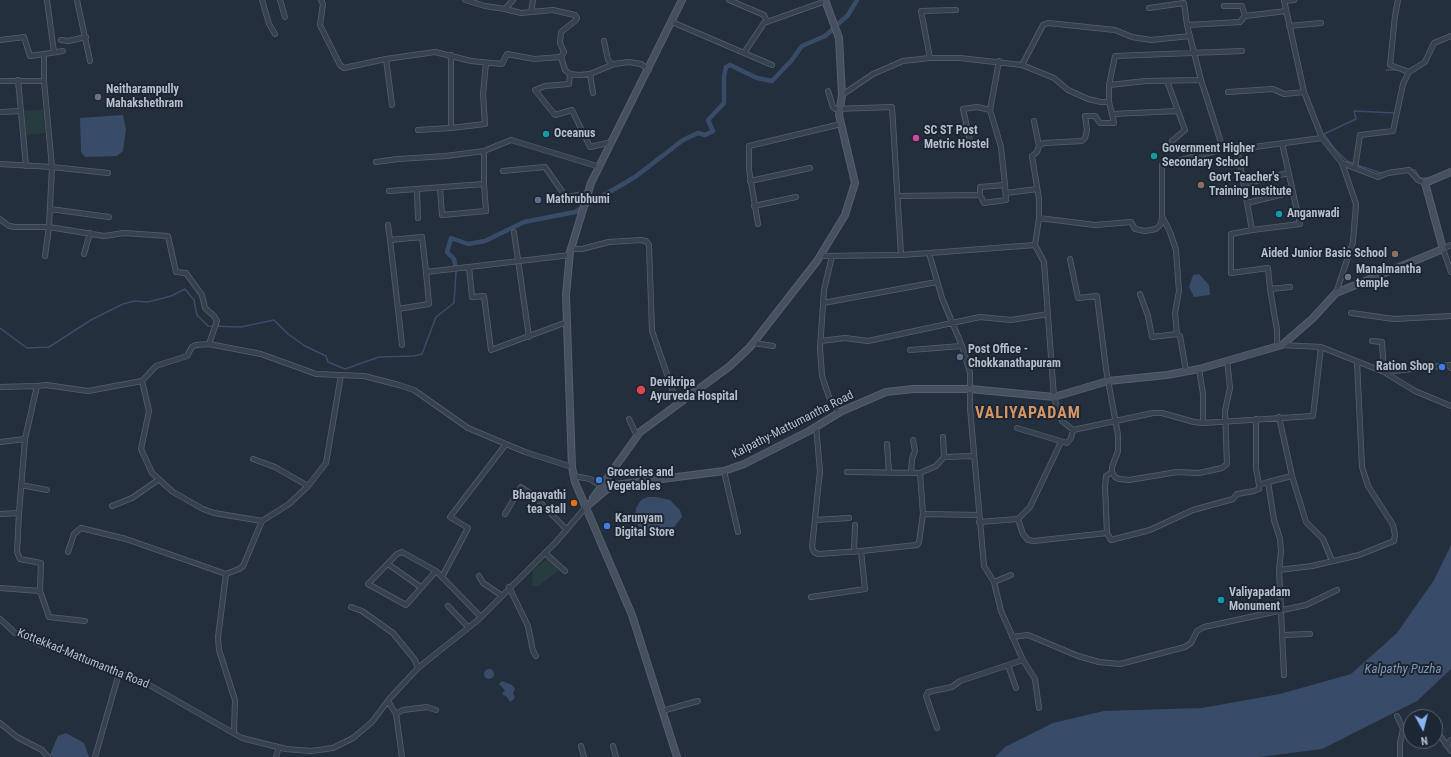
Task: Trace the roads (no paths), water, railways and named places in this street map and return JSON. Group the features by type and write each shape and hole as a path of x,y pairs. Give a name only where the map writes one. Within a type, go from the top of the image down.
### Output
{"street":[{"path":"47,0 50,10 54,52"},
{"path":"77,0 90,61"},
{"path":"262,0 269,24 275,34"},
{"path":"280,0 285,17"},
{"path":"321,0 323,4 320,25 340,65 349,68 386,59 435,52 486,63 502,64 507,54 534,59 561,57"},
{"path":"465,0 485,6 521,13 553,10 575,15 577,18 575,21 561,32 560,44 564,52 561,57"},
{"path":"505,9 512,0"},
{"path":"531,12 533,0"},
{"path":"677,757 632,615 586,508 574,476 572,467 566,295 570,252 588,193 682,0"},
{"path":"729,0 764,14 767,22"},
{"path":"586,508 637,436 677,403 730,366 754,343 820,256 845,215 855,183 841,124 842,95 838,38 826,0 767,22 764,24 744,53"},
{"path":"1294,0 1284,1 1304,92 1322,138 1342,163 1356,204 1353,242 1336,293"},
{"path":"1398,0 1390,65 1409,72"},
{"path":"1150,8 1184,3 1187,25 1194,54 1223,149"},
{"path":"1224,6 1242,6 1245,16"},
{"path":"930,58 921,11 956,10"},
{"path":"1187,25 1240,22 1245,16 1286,11"},
{"path":"672,22 772,65"},
{"path":"1289,26 1321,22"},
{"path":"1022,65 1043,25 1048,23 1115,30 1132,37 1151,40 1190,36"},
{"path":"1355,168 1360,135 1393,130 1404,84 1409,72 1425,62 1434,43 1451,36"},
{"path":"0,40 24,37 30,56 63,50"},
{"path":"61,40 68,41 86,37"},
{"path":"604,41 608,60 613,65"},
{"path":"1039,146 1044,143 1082,141 1085,138 1087,130 1084,116 1094,116 1100,123 1114,123 1110,102 1109,85 1115,56 1242,51"},
{"path":"44,54 44,81 52,167 49,227 45,256"},
{"path":"451,55 452,128"},
{"path":"561,57 566,70 570,74 590,74 613,65 629,62 641,64 649,70"},
{"path":"842,95 873,74 904,61 930,58 999,61 1022,65 1054,78 1068,90 1088,99 1110,102"},
{"path":"386,59 392,105"},
{"path":"999,61 990,110 1001,147 1006,193 1006,200 984,203 980,195 980,187 1005,185"},
{"path":"418,130 485,124 483,94 486,63"},
{"path":"570,74 569,84 545,86 535,90 555,115 572,110 590,147 612,142"},
{"path":"590,74 593,93"},
{"path":"0,80 44,81"},
{"path":"18,80 26,166"},
{"path":"1109,85 1202,80"},
{"path":"1166,81 1185,130 1172,141"},
{"path":"1228,92 1273,89 1284,94 1304,92"},
{"path":"828,91 833,107 841,109 892,106 901,255"},
{"path":"970,142 963,109 977,107 990,110"},
{"path":"0,112 21,111"},
{"path":"1112,114 1178,111"},
{"path":"1034,121 1039,146 1037,152 1032,156 1037,189 1039,218 1035,245 1044,262 1054,397 1062,421 1073,430"},
{"path":"758,224 750,181 749,146 841,124"},
{"path":"1039,218 1095,225 1130,222 1135,229 1156,229 1161,224 1162,216 1162,165 1223,149 1322,138"},
{"path":"376,162 484,151 511,140 600,167"},
{"path":"1280,346 1270,290 1268,268 1231,273 1231,234 1300,224 1282,143"},
{"path":"1237,148 1252,230"},
{"path":"440,188 442,216 486,212 484,151"},
{"path":"1342,163 1378,177 1388,173 1409,170 1418,180 1425,183 1451,172"},
{"path":"0,164 52,167 108,173"},
{"path":"503,172 545,167 566,197"},
{"path":"750,181 810,168"},
{"path":"1244,184 1288,173"},
{"path":"1425,183 1443,249 1451,272"},
{"path":"390,191 484,184"},
{"path":"1006,193 1037,189"},
{"path":"418,190 418,218"},
{"path":"1247,203 1292,192"},
{"path":"548,201 588,193"},
{"path":"898,196 980,195"},
{"path":"754,206 796,197"},
{"path":"50,209 109,217"},
{"path":"1162,216 1170,232 1178,268 1179,291 1175,313 1177,334 1180,336 1186,372"},
{"path":"0,220 9,226 15,227 49,227 104,236 124,233 168,236 176,272 186,273 202,294 206,308 217,321 209,344"},
{"path":"388,226 402,345"},
{"path":"514,232 529,337"},
{"path":"84,254 90,233"},
{"path":"390,240 422,237 429,304 398,309"},
{"path":"426,272 518,261 570,252 603,242 646,241 649,245 652,330 677,403"},
{"path":"820,256 901,255 1035,245"},
{"path":"1280,346 1312,319 1336,293 1357,283 1412,263 1451,245"},
{"path":"929,253 937,282 962,346 970,373 978,515 984,566 994,582 1001,611 1012,637 1023,660 1035,679 1039,708"},
{"path":"832,256 824,290 821,341 822,376 829,397 839,413"},
{"path":"1070,259 1078,298 1097,296 1108,381 1116,420 1118,451 1112,472 1106,476 1105,487 1108,533 1111,540 1150,530 1193,510 1233,499 1237,494 1259,489 1256,461 1256,419"},
{"path":"469,267 472,297 484,296 491,350 567,322"},
{"path":"823,303 937,282"},
{"path":"1270,290 1290,287"},
{"path":"1140,294 1148,316 1152,337 1177,334"},
{"path":"1351,313 1394,319 1451,316"},
{"path":"821,341 845,338 868,341 980,317 1011,320 1048,314"},
{"path":"1372,341 1382,342 1384,372"},
{"path":"754,343 773,346"},
{"path":"0,387 46,385 88,391 142,381 156,366 187,356 192,347 196,344 209,344 261,354 316,374 364,376 414,390 468,428 506,444 572,467"},
{"path":"910,350 962,346"},
{"path":"1054,397 1108,381 1186,372 1280,346 1321,347 1384,372 1415,391 1451,406"},
{"path":"1073,430 1153,413 1162,413 1203,423 1226,423 1256,419 1314,416 1321,347"},
{"path":"1112,472 1113,476 1119,479 1129,480 1177,472 1208,472 1222,468 1227,464 1225,411 1230,388 1226,360"},
{"path":"1279,570 1312,566 1359,555 1394,541 1396,535 1393,525 1368,486 1362,466 1357,362"},
{"path":"1384,372 1450,365 1451,368"},
{"path":"1199,369 1204,394 1203,423"},
{"path":"68,552 74,534 81,528 126,539 226,574 239,569 243,566 262,521 289,504 308,486 326,463 341,375"},
{"path":"142,381 149,411 142,449 152,473 173,492 203,509 214,513 262,521"},
{"path":"37,386 25,439 17,552 20,559 41,563 40,591 49,617 85,621"},
{"name":"Kalpathy-Mattumantha Road","path":"586,508 606,490 615,485 724,471 744,464 839,413 886,392 913,389 970,389 1054,397"},
{"path":"1280,418 1292,476 1306,522 1323,539 1332,561"},
{"path":"630,419 637,436"},
{"path":"816,426 820,471 812,547 814,552 818,554 854,552 916,545 919,542 923,514 920,473"},
{"path":"1016,428 1067,443 1071,438 1073,430"},
{"path":"943,437 944,457"},
{"path":"0,442 25,439"},
{"path":"911,473 914,451 913,440"},
{"path":"979,522 1018,519 1030,507 1061,442"},
{"path":"442,577 468,528 450,517 506,444"},
{"path":"887,444 889,473"},
{"path":"847,472 920,473 933,468 944,457 974,456"},
{"path":"253,459 275,467 308,486"},
{"path":"724,471 738,532"},
{"path":"574,476 590,479 601,486"},
{"path":"1259,485 1292,476"},
{"path":"112,506 132,498 158,480"},
{"path":"1268,482 1274,520 1280,538 1282,551 1279,570 1284,674"},
{"path":"21,485 47,490"},
{"path":"505,514 522,487 534,496 566,529"},
{"name":"Kottekkad-Mattumantha Road","path":"0,619 15,634 42,645 84,658 151,686 242,738 279,747 306,750 333,748 353,738 372,722 388,701 418,668 481,617 501,595 545,553 586,508"},
{"path":"0,514 19,513"},
{"path":"923,514 978,515"},
{"path":"815,520 849,518"},
{"path":"1018,519 1023,534 1028,540 1034,541 1108,533"},
{"path":"854,525 854,552"},
{"path":"811,597 865,589 861,551"},
{"path":"436,571 406,606 368,584 397,554 402,552 436,571 481,617"},
{"path":"545,553 565,571"},
{"path":"388,564 419,586"},
{"path":"226,574 218,637 219,650 235,700 234,733"},
{"path":"994,582 1011,575"},
{"path":"479,576 483,583 501,595"},
{"path":"510,587 528,626 533,651 536,656"},
{"path":"0,588 40,591"},
{"path":"1012,637 1028,635 1078,656 1099,662 1120,664 1184,647 1191,643 1196,631 1204,627 1306,605 1337,590"},
{"path":"448,606 468,627"},
{"path":"351,607 362,611 393,633 415,660 418,668"},
{"path":"1283,635 1310,634"},
{"path":"936,728 926,696 928,692 952,687 960,681 1023,660"},
{"path":"1008,665 1016,688"},
{"path":"95,757 120,673"},
{"path":"388,701 396,714 402,757"},
{"path":"662,711 698,701"},
{"path":"396,714 403,710 427,707 436,710"},
{"path":"1397,716 1402,729 1400,757"},
{"path":"0,724 17,737 42,750 48,757"},
{"path":"1443,740 1451,750"},
{"path":"1446,745 1451,740"},
{"path":"581,746 584,757"},
{"path":"613,746 616,757"},
{"path":"276,757 279,747"},
{"path":"306,750 306,757"},
{"path":"318,756 319,750"}],"water":[{"path":"123,115 126,129 123,151 117,156 85,157 81,152 80,118"},
{"path":"1199,274 1209,285 1210,295 1194,297 1189,287 1193,275"},
{"path":"648,497 670,500 680,510 682,517 666,534 658,538 647,535 640,529 635,519 636,508 641,500"},
{"name":"Kalpathy Puzha","path":"1451,545 1451,669 1417,701 1322,749 1259,757 995,757 1005,747 1053,723 1104,711 1202,708 1280,694 1351,674 1397,633 1434,580"},
{"path":"487,669 491,669 493,670 493,678 487,679 484,676 484,672"},
{"path":"502,681 512,685 515,689 513,693 515,697 510,702 507,697 502,694 505,690 499,684"},
{"path":"66,733 84,743 89,757 53,757 50,755 58,736"}],"waterway":[{"path":"838,24 848,15 857,0"},
{"path":"455,265 454,259 447,252 451,238 468,244 485,241 524,222 575,212 635,177 683,140 698,133 705,135 713,131 708,120 724,103 724,76 726,67 730,65 757,78 772,81 791,61 802,46 825,36 832,30"},
{"path":"1386,70 1398,70"},
{"path":"1354,163 1347,161 1334,148 1324,134 1356,119 1354,111 1395,113"},
{"path":"1357,165 1381,173 1386,172"},
{"path":"1392,170 1402,169"},
{"path":"1409,169 1415,170 1420,178 1429,178"},
{"path":"1434,176 1451,169"},
{"path":"0,328 27,348 49,347 91,320 123,304 134,301 148,302 171,296 185,289 194,300 197,315 208,326 241,327 274,320 288,334 305,346 326,356 328,362 345,369 379,357 414,356 422,354 436,317 454,303 456,272"}],"place":[{"name":"Neitharampully Mahakshethram","path":"98,97"},
{"name":"Oceanus","path":"546,134"},
{"name":"SC ST Post Metric Hostel","path":"916,138"},
{"name":"Government Higher Secondary School","path":"1154,156"},
{"name":"Govt Teacher's Training Institute","path":"1201,185"},
{"name":"Mathrubhumi","path":"538,200"},
{"name":"Anganwadi","path":"1279,214"},
{"name":"Aided Junior Basic School","path":"1395,254"},
{"name":"Manalmantha temple","path":"1348,277"},
{"name":"Post Office - Chokkanathapuram","path":"960,357"},
{"name":"Ration Shop","path":"1442,367"},
{"name":"Devikripa Ayurveda Hospital","path":"641,390"},
{"name":"Groceries and Vegetables","path":"599,480"},
{"name":"Bhagavathi tea stall","path":"574,503"},
{"name":"Karunyam Digital Store","path":"607,526"},
{"name":"Valiyapadam Monument","path":"1221,600"}],"district":[{"name":"VALIYAPADAM","path":"1028,414"}]}
